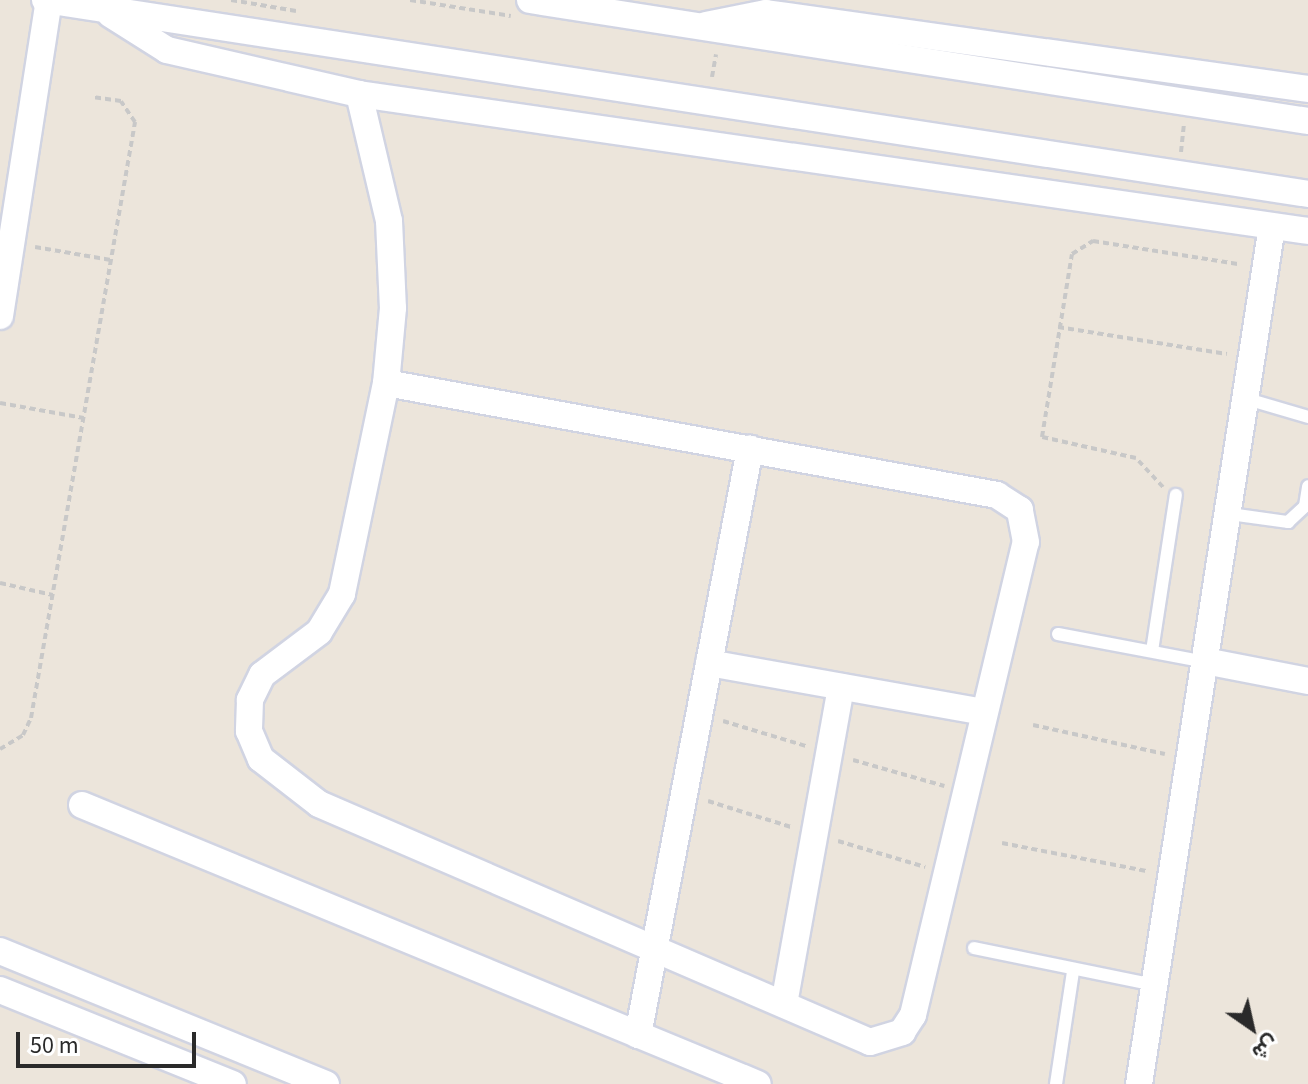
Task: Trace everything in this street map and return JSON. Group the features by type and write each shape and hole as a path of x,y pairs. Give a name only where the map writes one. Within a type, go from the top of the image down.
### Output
{"street":[{"path":"0,316 47,0 107,12 1308,194"},
{"path":"530,0 1308,121"},
{"path":"107,12 167,50 359,94 1308,231"},
{"path":"709,30 766,13 1308,89"},
{"path":"359,94 389,221 393,308 386,383 342,594 319,632 271,665 255,687 248,715 253,746 284,783 319,804 870,1042 894,1037 909,1024 1026,542 1020,510 997,495 386,383"},
{"path":"1143,1083 1154,985 1210,662 1272,226"},
{"path":"638,1035 750,449"},
{"path":"1210,662 1308,681"},
{"path":"709,663 984,712"},
{"path":"784,1004 841,687"},
{"path":"82,805 758,1084"},
{"path":"0,951 326,1084"},
{"path":"0,990 182,1074 233,1084"}],"lane":[{"path":"1247,399 1308,417"},
{"path":"1230,514 1288,522 1305,506 1308,486"},
{"path":"1152,651 1176,495"},
{"path":"1058,634 1210,662"},
{"path":"974,948 1073,971 1154,985"},
{"path":"1056,1084 1073,971"}],"path":[{"path":"707,103 709,30"},
{"path":"0,749 23,735 31,718 135,122 121,101 94,97"},
{"path":"1178,174 1186,103"},
{"path":"1176,495 1136,458 1042,437 1072,254 1093,241 1239,264"},
{"path":"12,244 111,260"},
{"path":"1058,327 1253,358"},
{"path":"0,403 84,418"},
{"path":"0,583 53,595"},
{"path":"1033,725 1191,759"},
{"path":"1002,843 1172,877"}]}
